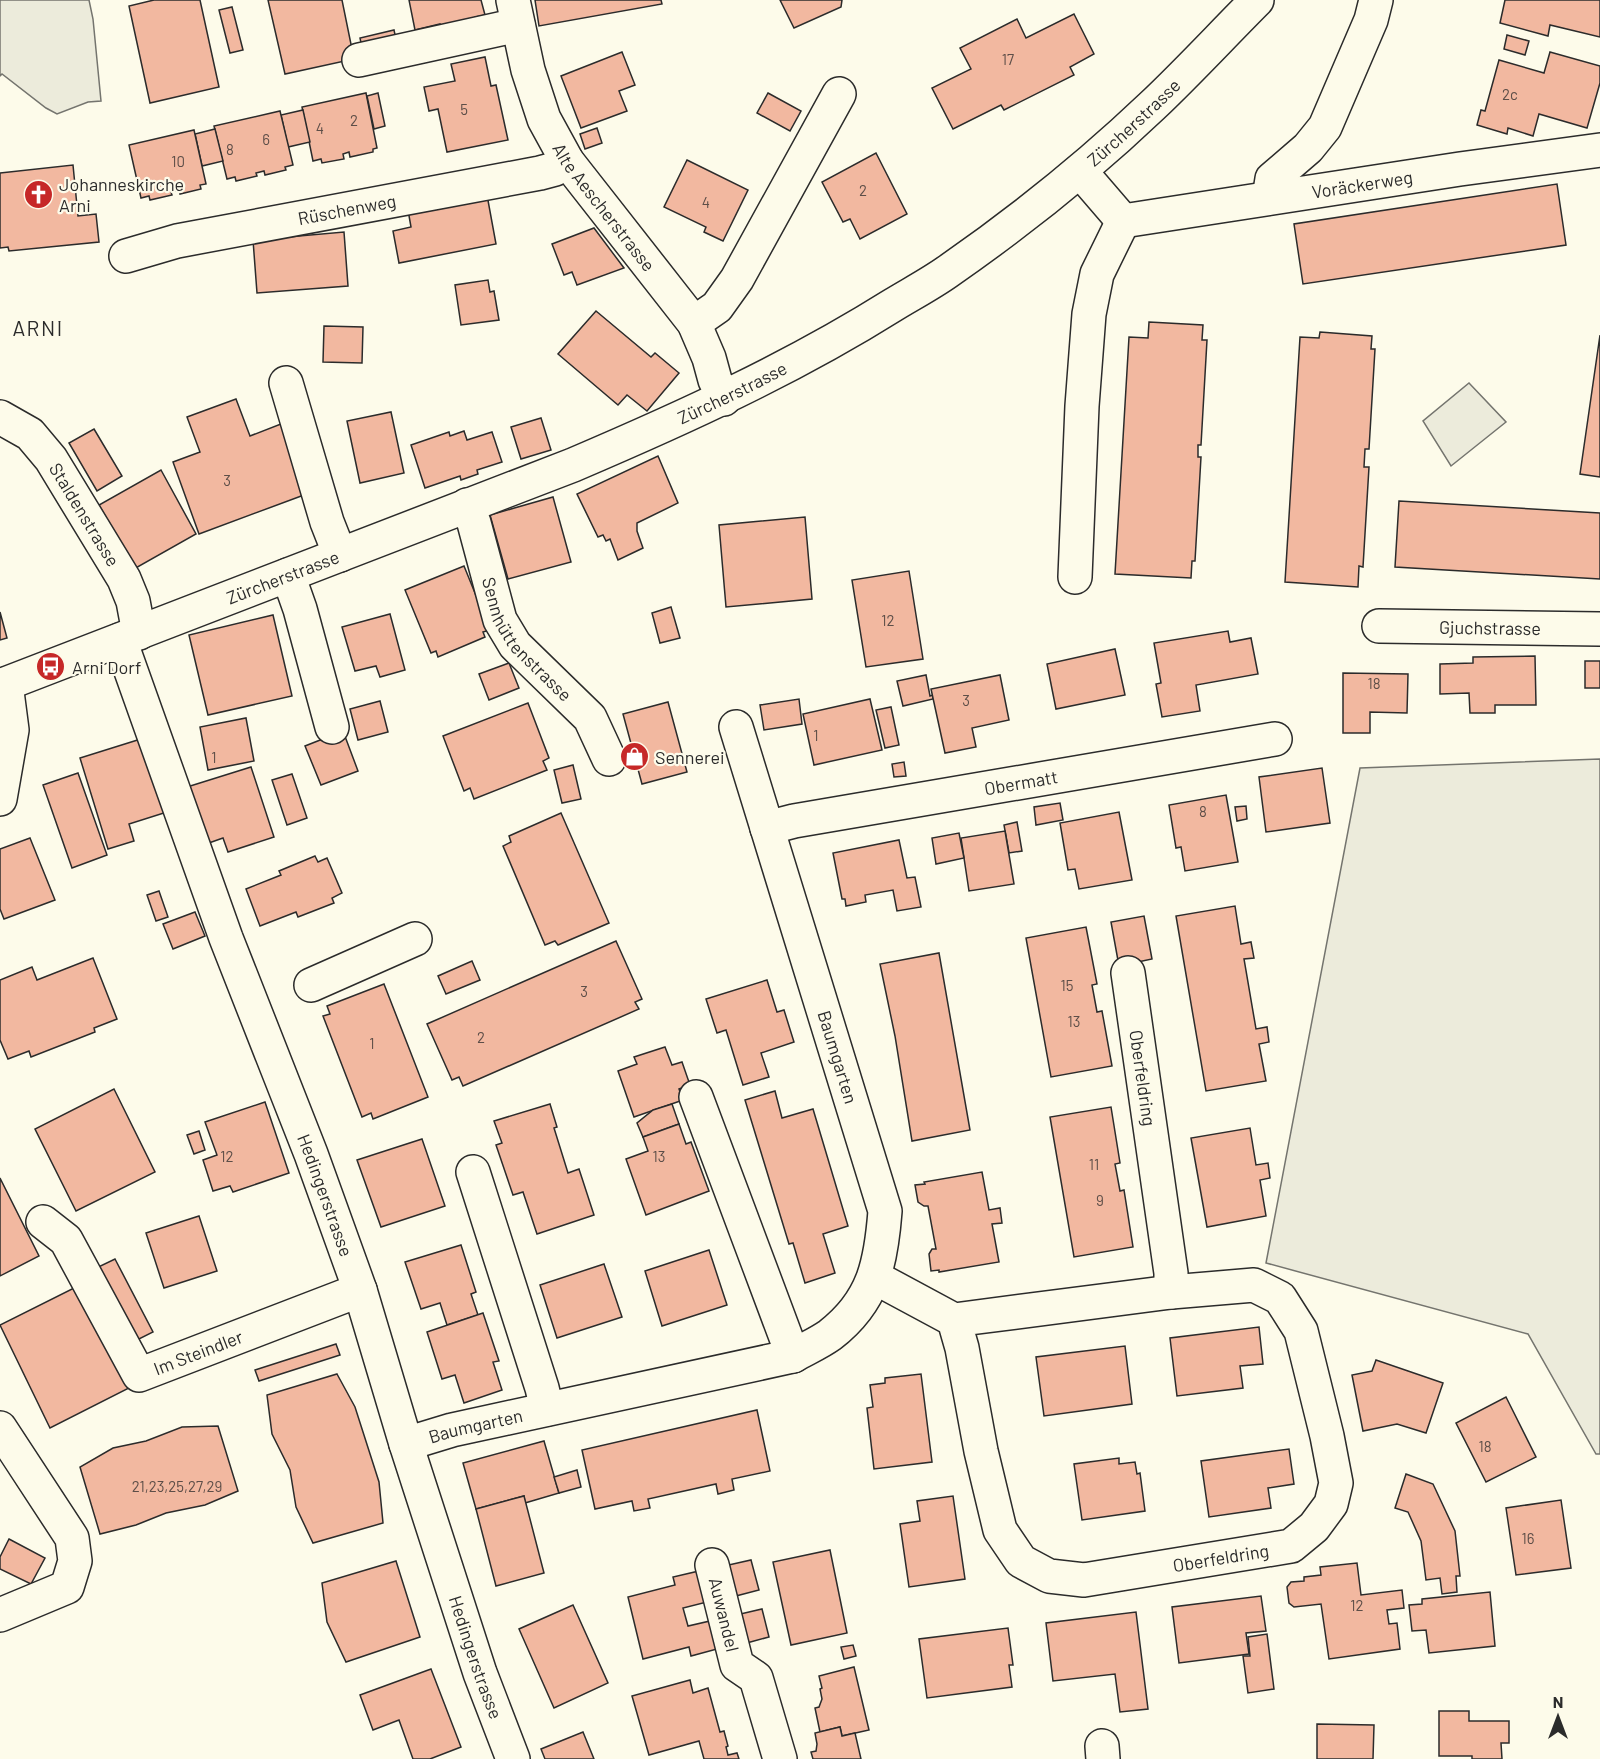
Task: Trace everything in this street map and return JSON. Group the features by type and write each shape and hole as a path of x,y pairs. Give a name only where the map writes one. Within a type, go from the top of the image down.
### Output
{"street":[{"name":"Zürcherstrasse","path":"3,685 573,465 723,399 792,364 852,331 945,273 1014,223 1080,171 1151,107 1257,0"},
{"path":"1269,198 1272,179 1308,148 1324,127 1371,20 1376,0"},
{"path":"359,60 515,13"},
{"name":"Alte Aescherstrasse","path":"515,13 528,70 544,119 567,161 694,323 723,399"},
{"path":"694,323 717,306 737,279 839,94"},
{"name":"Voräckerweg","path":"1123,221 1460,168 1600,150"},
{"name":"Rüschenweg","path":"126,256 177,241 540,172 555,168 567,161"},
{"path":"1075,578 1082,406 1089,314 1098,274 1123,221 1080,171"},
{"path":"286,383 327,522 340,555"},
{"name":"Staldenstrasse","path":"1,410 30,434 51,459 124,579 132,601 130,636"},
{"name":"Sennhüttenstrasse","path":"467,505 500,620 515,645 590,718 609,759"},
{"path":"288,575 300,609 332,727"},
{"name":"Gjuchstrasse","path":"1379,626 1600,629"},
{"name":"Hedingerstrasse","path":"130,636 226,938 360,1290 406,1444 480,1673 513,1759"},
{"path":"0,799 12,730 3,685"},
{"name":"Baumgarten","path":"406,1444 452,1430 792,1356 828,1336 856,1311 874,1277 882,1245 885,1211 736,727"},
{"name":"Obermatt","path":"767,828 794,821 1275,739"},
{"path":"310,985 415,939"},
{"name":"Oberfeldring","path":"1128,973 1171,1273 1171,1292"},
{"path":"696,1097 792,1356"},
{"name":"Baumgarten","path":"473,1172 542,1388 546,1409"},
{"name":"Im Steindler","path":"43,1222 66,1239 139,1375 360,1290"},
{"path":"874,1277 954,1320"},
{"name":"Oberfeldring","path":"1254,1285 1280,1298 1301,1331 1336,1482 1331,1504 1314,1527 1291,1546 1084,1580 1049,1576 1021,1561 1000,1530 981,1451 962,1348 954,1320 1171,1292 1254,1285"},
{"path":"0,1428 72,1538 75,1561 67,1587 0,1615"},
{"name":"Auwandel","path":"712,1565 737,1665 756,1678 780,1759"}],"shaded area":[{"path":"0,0 89,0 101,101 88,102 57,114 2,74 0,76"},
{"path":"1469,383 1506,422 1451,466 1423,421"},
{"path":"1600,759 1600,1454 1596,1454 1528,1334 1266,1263 1360,768"}],"building":[{"path":"154,0 200,0 219,87 150,103 129,6"},
{"path":"268,0 342,0 354,59 285,74"},
{"path":"409,0 481,0 485,15 475,17 479,32 444,40 440,24 415,30"},
{"path":"535,0 661,0 662,4 539,26"},
{"path":"780,0 842,0 841,7 794,28"},
{"path":"1505,0 1600,0 1600,37 1550,25 1548,36 1500,23"},
{"path":"232,7 243,50 230,53 219,10"},
{"path":"1074,14 1094,54 1070,67 1074,75 1004,110 1001,105 953,129 932,88 971,69 960,48 1017,19 1026,38"},
{"path":"394,30 397,44 363,52 360,38"},
{"path":"1507,35 1529,41 1525,55 1504,49"},
{"path":"622,52 635,85 619,91 627,111 581,128 561,76"},
{"path":"1550,52 1600,66 1600,83 1587,128 1539,114 1533,136 1508,128 1507,134 1477,125 1481,110 1485,111 1499,60 1544,73"},
{"path":"485,57 491,86 496,85 508,140 447,152 438,109 429,111 424,87 455,81 451,64"},
{"path":"366,93 377,148 373,149 373,152 350,157 349,152 343,154 344,159 322,163 321,159 313,161 302,107"},
{"path":"378,93 385,126 374,129 367,96"},
{"path":"768,93 801,111 790,131 757,113"},
{"path":"303,110 310,142 288,147 281,115"},
{"path":"280,111 293,165 285,167 286,170 265,175 264,171 256,173 257,176 236,181 235,177 227,179 214,126"},
{"path":"597,128 602,143 585,149 580,134"},
{"path":"215,129 223,161 202,166 195,134"},
{"path":"194,130 206,184 200,185 201,189 180,194 179,190 171,192 172,195 150,200 149,196 141,198 129,145"},
{"path":"876,153 907,214 860,239 850,219 843,222 822,182"},
{"path":"687,160 748,190 723,241 704,232 706,227 664,207"},
{"name":"Johanneskirche Arni","path":"73,165 78,216 96,214 99,242 9,251 8,247 0,248 0,173"},
{"path":"1557,184 1566,245 1303,284 1294,224"},
{"path":"487,195 496,244 399,263 393,231 411,227 408,210"},
{"path":"594,228 624,268 577,285 572,272 564,275 552,244"},
{"path":"344,232 348,286 257,293 253,240"},
{"path":"488,280 490,292 494,291 499,320 461,325 455,285"},
{"path":"596,311 651,357 655,353 679,373 647,411 627,395 618,405 558,354"},
{"path":"1149,322 1203,325 1202,340 1207,340 1201,445 1198,445 1198,457 1201,457 1195,561 1192,561 1191,578 1115,574 1129,337 1148,338"},
{"path":"324,326 363,327 362,363 323,362"},
{"path":"1320,332 1372,336 1371,349 1375,349 1369,449 1365,449 1364,467 1369,467 1363,567 1359,566 1358,587 1285,582 1300,337 1319,338"},
{"path":"1600,335 1600,477 1580,474"},
{"path":"236,399 250,436 286,422 312,492 199,534 173,462 200,452 187,417"},
{"path":"391,412 404,473 360,483 347,421"},
{"path":"541,418 551,450 521,459 511,427"},
{"path":"94,429 122,476 97,491 69,443"},
{"path":"464,431 467,440 492,432 502,462 477,470 478,474 461,480 460,476 425,488 411,445 449,432 450,436"},
{"path":"658,456 678,503 637,523 637,531 643,548 618,560 610,539 606,541 603,535 598,537 577,494"},
{"path":"161,470 196,534 134,569 99,505"},
{"path":"553,497 571,562 508,579 490,515"},
{"path":"1399,501 1600,513 1600,579 1395,567"},
{"path":"805,517 812,599 726,607 719,525"},
{"path":"464,566 490,630 483,632 485,637 438,657 436,651 431,653 405,590"},
{"path":"909,571 923,659 866,667 852,580"},
{"path":"671,607 680,638 660,643 652,613"},
{"path":"0,612 7,638 0,640"},
{"path":"390,614 405,670 380,677 376,666 355,671 342,627"},
{"path":"273,615 292,696 208,715 189,635"},
{"path":"1228,631 1230,642 1251,638 1258,674 1196,685 1200,711 1162,717 1156,684 1161,683 1154,643"},
{"path":"1115,649 1125,695 1056,709 1047,664"},
{"path":"1535,656 1536,705 1495,705 1495,713 1470,713 1469,693 1440,694 1440,664 1473,663 1473,657"},
{"path":"1585,661 1600,661 1600,688 1585,688"},
{"path":"509,663 519,688 489,700 479,674"},
{"path":"1343,673 1408,674 1407,713 1370,712 1370,733 1343,733"},
{"path":"926,675 930,696 933,695 933,699 903,706 897,681"},
{"path":"1000,675 1009,720 972,728 976,747 945,753 931,689"},
{"path":"799,699 802,724 764,730 760,705"},
{"path":"870,699 882,750 814,765 803,714"},
{"path":"380,701 388,732 358,740 350,709"},
{"path":"668,702 687,772 642,784 623,714"},
{"path":"528,703 549,758 543,761 547,770 474,799 470,788 464,791 443,736"},
{"path":"891,707 899,745 885,748 876,710"},
{"path":"246,718 254,761 208,770 200,727"},
{"path":"343,731 358,771 321,785 305,746"},
{"path":"144,738 167,812 129,824 134,841 108,849 80,758"},
{"path":"904,762 906,776 894,777 892,764"},
{"path":"573,765 581,799 562,803 554,770"},
{"path":"251,767 274,837 228,852 223,838 206,844 187,787"},
{"path":"1322,768 1330,823 1266,832 1259,777"},
{"path":"78,773 107,855 72,868 43,785"},
{"path":"292,774 307,818 287,825 272,780"},
{"path":"1226,795 1238,862 1185,871 1181,847 1176,848 1169,805"},
{"path":"1060,803 1063,820 1036,825 1034,807"},
{"path":"1246,806 1247,819 1237,821 1235,807"},
{"path":"1119,812 1132,880 1079,889 1075,869 1068,870 1060,823"},
{"path":"561,813 609,923 558,945 555,941 545,945 503,846 511,842 509,836"},
{"path":"1017,822 1022,851 1009,853 1004,825"},
{"path":"1005,831 1014,884 969,891 961,838"},
{"path":"959,833 964,858 936,864 932,838"},
{"path":"30,838 55,900 4,919 0,909 0,849"},
{"path":"899,840 907,878 915,877 921,907 897,911 893,890 865,895 866,902 846,906 845,899 842,899 833,853"},
{"path":"315,856 318,862 327,858 342,893 332,898 334,903 298,917 296,912 260,926 246,889 281,875 279,871"},
{"path":"159,891 168,917 156,921 147,895"},
{"path":"1235,906 1241,944 1251,942 1254,958 1244,959 1256,1029 1267,1027 1269,1042 1259,1044 1266,1081 1206,1091 1176,916"},
{"path":"195,912 205,936 173,949 163,924"},
{"path":"1144,916 1152,959 1119,966 1111,922"},
{"path":"1086,927 1097,984 1092,985 1097,1012 1102,1011 1112,1066 1051,1077 1026,938"},
{"path":"616,941 642,999 635,1002 639,1009 463,1086 459,1077 452,1080 427,1024"},
{"path":"939,953 970,1130 912,1141 895,1036 880,964"},
{"path":"93,958 117,1019 94,1028 95,1032 31,1057 29,1051 8,1059 0,1040 0,980 32,967 37,980"},
{"path":"472,961 480,980 446,994 438,976"},
{"path":"767,980 777,1012 784,1010 794,1042 761,1053 769,1077 743,1085 726,1030 717,1033 706,999"},
{"path":"384,984 428,1097 373,1119 371,1113 362,1117 323,1016 330,1014 327,1006"},
{"path":"665,1047 672,1065 682,1062 690,1085 679,1089 683,1100 634,1117 618,1071 637,1064 634,1057"},
{"path":"114,1089 155,1172 76,1211 35,1129"},
{"path":"775,1091 782,1118 813,1109 848,1226 823,1234 835,1273 805,1283 793,1243 789,1244 745,1100"},
{"path":"265,1102 289,1173 233,1192 230,1186 213,1191 203,1160 217,1155 205,1122"},
{"path":"550,1104 557,1127 554,1128 568,1173 579,1169 594,1215 537,1234 523,1192 513,1195 496,1145 502,1143 494,1121"},
{"path":"672,1104 679,1124 643,1137 637,1123 653,1110"},
{"path":"1111,1107 1120,1163 1115,1164 1120,1191 1124,1190 1133,1247 1074,1257 1050,1117"},
{"path":"679,1124 686,1144 691,1142 709,1191 646,1215 626,1159 648,1151 643,1137"},
{"path":"1250,1128 1256,1165 1268,1163 1270,1178 1260,1180 1266,1216 1207,1227 1191,1138"},
{"path":"199,1131 205,1150 194,1154 187,1135"},
{"path":"422,1139 445,1206 381,1227 357,1160"},
{"path":"982,1172 989,1210 1000,1208 1002,1223 992,1224 999,1262 939,1272 939,1270 931,1271 929,1254 932,1249 936,1249 928,1206 918,1202 915,1185"},
{"path":"0,1178 39,1256 0,1276"},
{"path":"199,1216 217,1271 164,1288 146,1233"},
{"path":"461,1245 476,1292 471,1294 478,1315 447,1325 440,1303 421,1309 405,1262"},
{"path":"709,1250 727,1305 662,1326 645,1271"},
{"path":"115,1259 153,1332 129,1344 92,1270"},
{"path":"604,1264 622,1317 557,1338 540,1285"},
{"path":"78,1286 129,1388 50,1428 0,1325"},
{"path":"483,1313 499,1361 493,1362 502,1390 464,1403 455,1375 442,1379 427,1332"},
{"path":"1259,1327 1263,1364 1240,1366 1243,1388 1177,1396 1170,1338"},
{"path":"336,1344 340,1355 259,1381 255,1370"},
{"path":"1125,1346 1132,1404 1044,1416 1036,1357"},
{"path":"1376,1360 1443,1383 1426,1433 1397,1424 1363,1431 1352,1375 1372,1371"},
{"path":"337,1374 355,1407 379,1482 383,1523 313,1543 296,1507 290,1470 272,1434 267,1395"},
{"path":"921,1374 932,1462 874,1469 867,1408 873,1407 870,1385 885,1383 885,1378"},
{"path":"1506,1397 1536,1457 1486,1482 1456,1423"},
{"path":"757,1410 770,1471 732,1479 734,1490 718,1494 716,1484 648,1499 650,1508 634,1511 632,1501 595,1509 582,1450"},
{"path":"218,1426 238,1491 205,1505 166,1513 136,1525 100,1534 80,1467 113,1448 146,1441 182,1427"},
{"path":"544,1441 559,1493 525,1503 524,1496 476,1509 463,1463"},
{"path":"1289,1449 1294,1484 1268,1488 1271,1508 1209,1517 1201,1461"},
{"path":"1119,1458 1119,1464 1135,1462 1137,1474 1140,1473 1145,1511 1082,1520 1074,1464"},
{"path":"577,1470 581,1487 559,1493 554,1477"},
{"path":"1406,1474 1433,1484 1455,1531 1460,1576 1456,1576 1457,1592 1442,1594 1440,1578 1426,1580 1421,1541 1408,1512 1395,1508"},
{"path":"524,1496 544,1573 496,1586 476,1509"},
{"path":"953,1496 965,1579 909,1587 900,1524 920,1521 917,1501"},
{"path":"1561,1500 1571,1568 1516,1575 1506,1508"},
{"path":"9,1539 45,1558 31,1584 0,1569 0,1557"},
{"path":"830,1550 847,1633 791,1645 773,1562"},
{"path":"751,1560 759,1590 732,1597 724,1566"},
{"path":"396,1561 420,1637 346,1662 327,1622 322,1583"},
{"path":"1357,1563 1361,1595 1402,1590 1404,1608 1387,1610 1389,1624 1397,1623 1400,1649 1329,1659 1321,1604 1294,1607 1289,1603 1287,1587 1291,1582 1304,1581 1304,1577 1321,1575 1320,1567"},
{"path":"699,1571 707,1602 683,1608 688,1626 710,1621 717,1649 691,1656 689,1647 643,1659 628,1597 675,1585 673,1577"},
{"path":"1490,1592 1495,1646 1429,1653 1426,1630 1412,1631 1409,1605 1422,1604 1422,1599"},
{"path":"1261,1596 1266,1631 1246,1633 1249,1654 1179,1663 1172,1607"},
{"path":"573,1605 608,1683 554,1708 519,1629"},
{"path":"762,1609 769,1637 743,1644 736,1615"},
{"path":"1136,1612 1148,1709 1120,1712 1115,1674 1053,1681 1046,1623"},
{"path":"1008,1628 1013,1665 1009,1665 1012,1687 927,1698 919,1639"},
{"path":"1267,1634 1274,1689 1248,1693 1243,1656 1250,1656 1248,1637"},
{"path":"853,1645 856,1656 844,1659 841,1647"},
{"path":"854,1667 869,1730 842,1736 840,1727 820,1732 815,1708 819,1707 822,1699 819,1676"},
{"path":"431,1669 461,1747 430,1759 413,1759 399,1720 373,1730 360,1695"},
{"path":"690,1680 693,1693 708,1688 720,1732 724,1731 728,1755 737,1753 739,1759 704,1759 699,1741 649,1755 632,1696"},
{"path":"1439,1711 1469,1711 1469,1721 1509,1721 1509,1743 1501,1743 1502,1759 1439,1756"},
{"path":"1317,1724 1374,1725 1373,1759 1317,1759"},
{"path":"840,1727 842,1736 855,1733 861,1759 813,1759 811,1752 816,1751 817,1744 815,1733"},
{"path":"583,1732 594,1759 545,1759 541,1749"}],"place":[{"name":"Johanneskirche Arni","path":"38,194"},
{"name":"Arni Dorf","path":"51,667"},
{"name":"Sennerei","path":"634,757"}],"district":[{"name":"ARNI","path":"38,327"}]}
